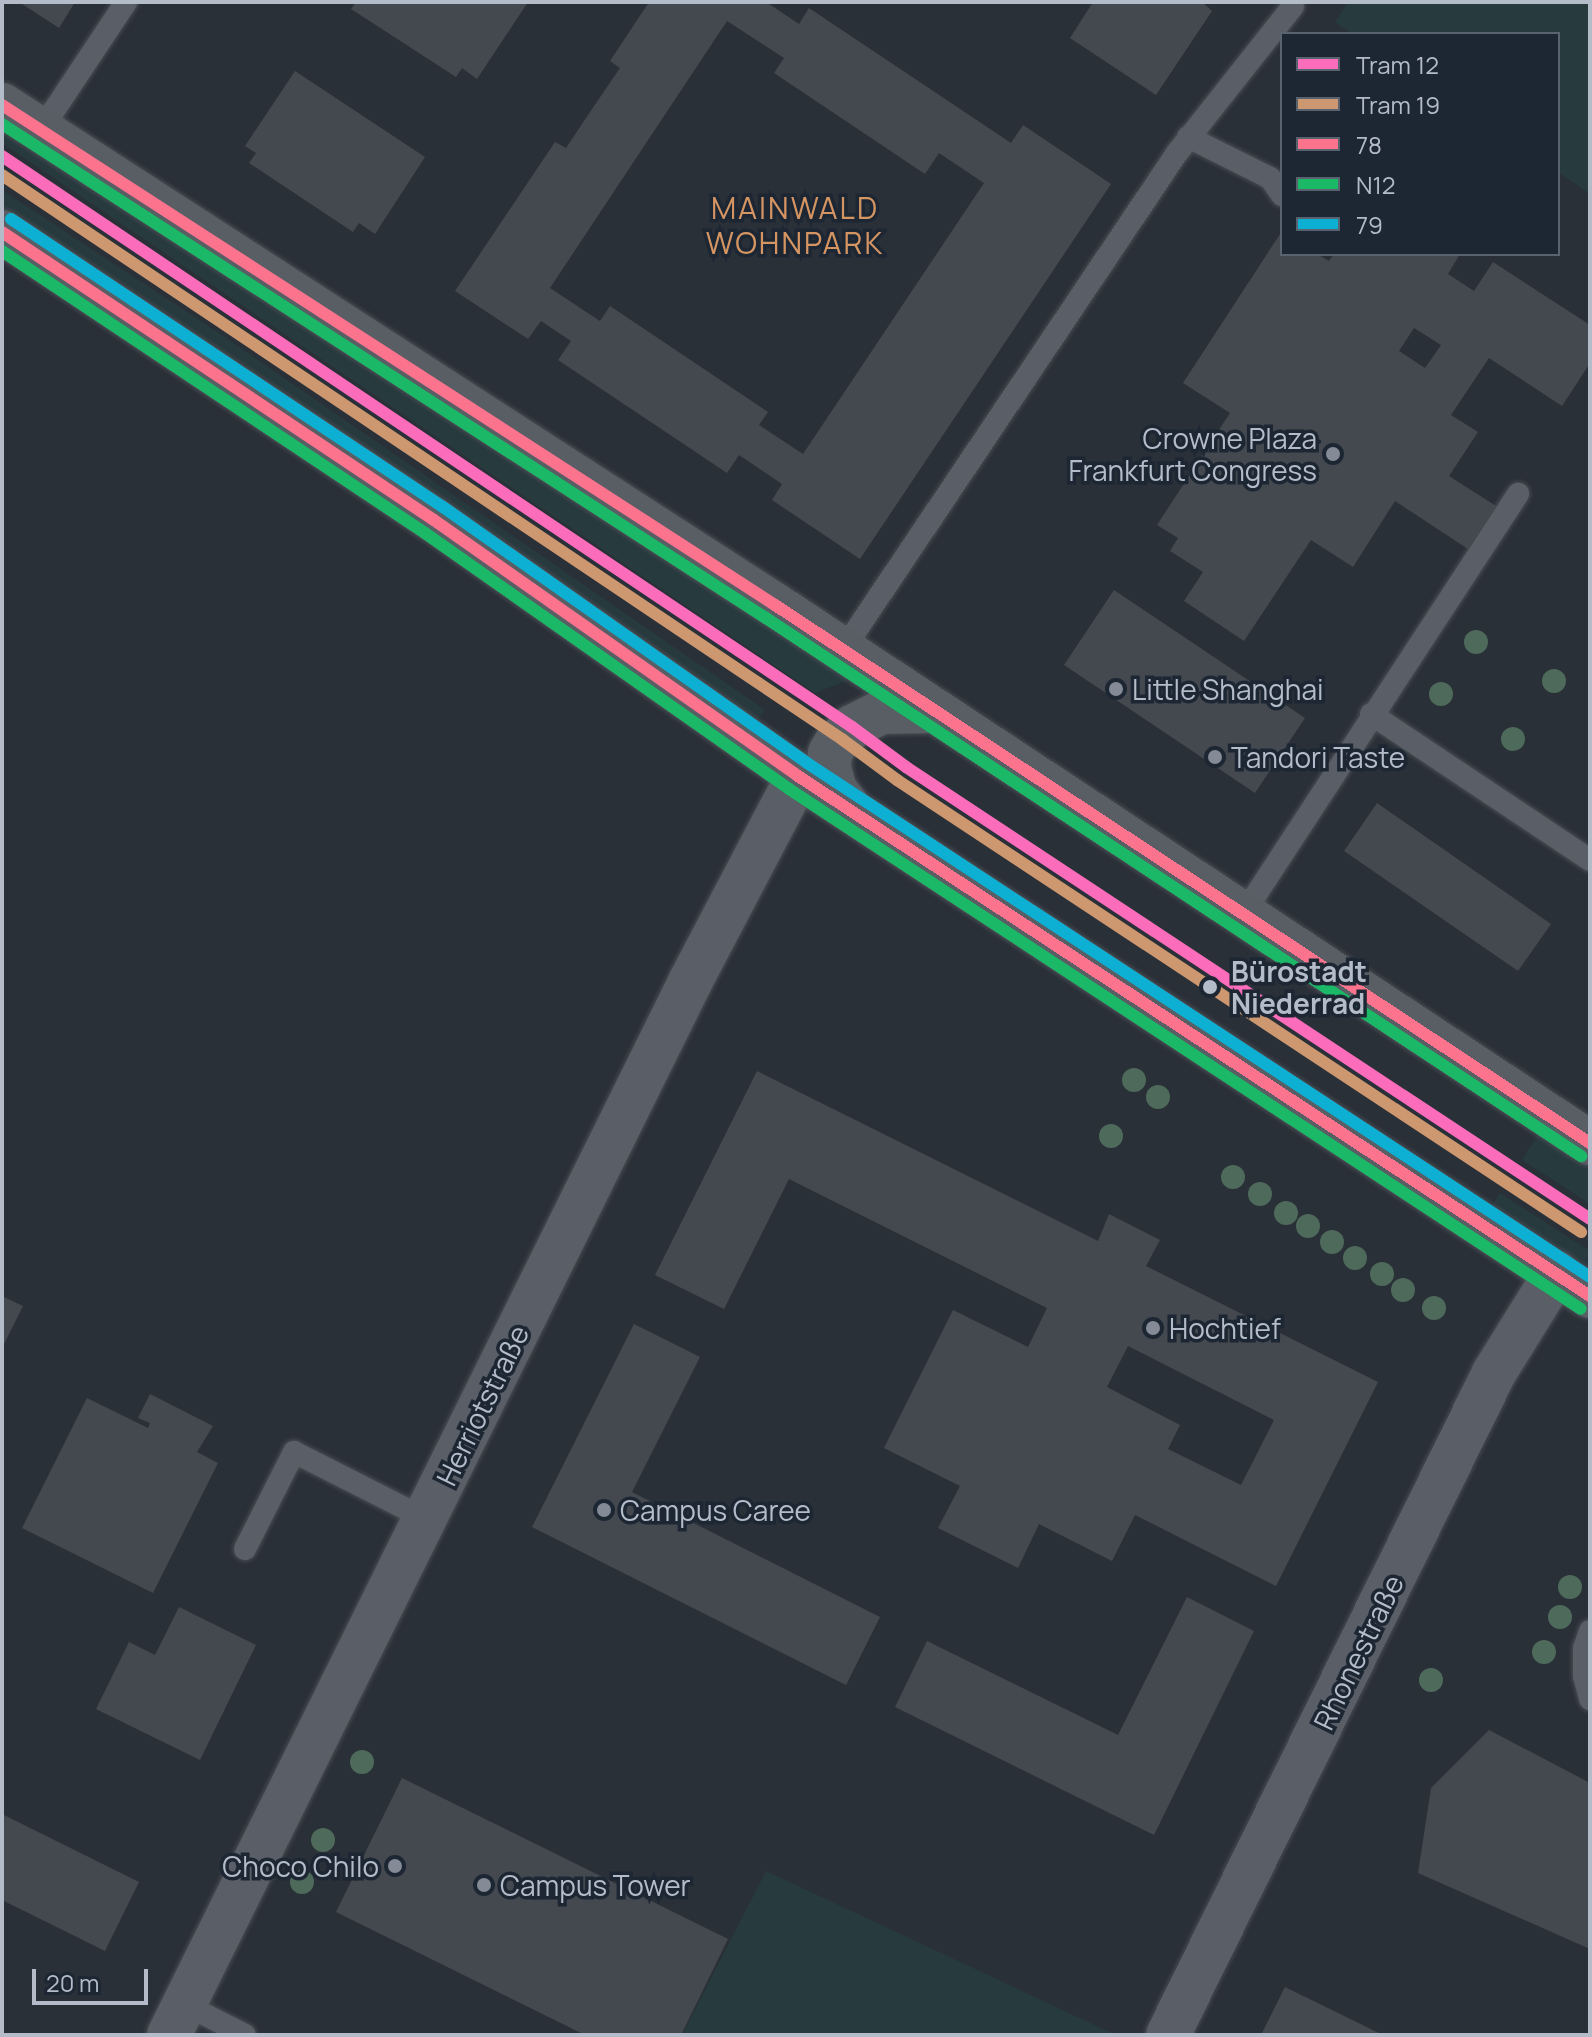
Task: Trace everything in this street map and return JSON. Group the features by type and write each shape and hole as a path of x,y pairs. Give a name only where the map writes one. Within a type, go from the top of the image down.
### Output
{"main road":[{"path":"2,105 843,650 1590,1143"},
{"path":"2,232 434,520 798,776 1573,1285"},
{"path":"850,809 835,790 829,768 830,753 836,743 852,727 881,712 936,711"}],"street":[{"name":"Herriotstraße","path":"176,2020 690,982 798,776"},
{"name":"Rhonestraße","path":"1168,2035 1494,1373 1573,1285"}],"lane":[{"path":"41,130 126,2"},
{"path":"843,650 1188,137 1293,6"},
{"path":"1188,137 1270,178 1280,192"},
{"path":"1244,913 1371,714 1518,494"},
{"path":"1371,714 1590,860"},
{"path":"245,1549 294,1452 426,1519"},
{"path":"1590,1631 1584,1648 1584,1676 1590,1699"},
{"path":"176,2020 245,2035"}],"green space":[{"path":"1348,2 1590,2 1590,194 1560,173 1560,32 1350,32 1335,22"},
{"path":"2,126 435,412 854,678 815,693 2,143"},
{"path":"2,190 219,333 765,710 754,724 349,438 2,209"},
{"path":"1540,1131 1590,1164 1590,1204 1522,1160"},
{"path":"1500,1193 1590,1251 1590,1276 1489,1210"},
{"path":"766,1871 1116,2035 682,2035"}],"building":[{"path":"19,2 75,2 59,28"},
{"path":"356,2 528,2 477,79 462,68 456,77 351,9"},
{"path":"649,2 766,2 799,24 809,8 1011,143 1023,125 1111,184 860,559 772,500 782,484 739,455 727,473 558,360 571,341 541,321 528,339 455,291 555,142 566,148 620,68 610,61","holes":["727,21 784,58 774,73 925,174 939,153 984,183 803,454 759,425 768,412 610,306 600,321 550,288"]},
{"path":"1093,2 1202,2 1212,11 1156,95 1070,38"},
{"path":"295,71 425,157 375,234 359,223 353,232 249,163 256,153 245,146"},
{"name":"Crowne Plaza Frankfurt Congress","path":"1280,234 1280,256 1320,256 1329,261 1333,256 1459,256 1448,274 1474,291 1493,262 1590,325 1590,363 1562,406 1489,358 1451,415 1478,432 1449,476 1496,506 1468,549 1395,501 1353,567 1311,540 1244,641 1184,601 1203,572 1170,551 1178,538 1157,525 1230,413 1183,383","holes":["1414,328 1441,345 1425,368 1399,351"]},
{"path":"1114,590 1305,718 1255,793 1064,665"},
{"path":"1377,803 1551,924 1518,971 1344,851"},
{"name":"Hochtief","path":"757,1071 1098,1241 1109,1214 1160,1240 1146,1266 1378,1382 1276,1586 1135,1515 1112,1561 1039,1524 1018,1568 938,1528 960,1486 884,1448 953,1310 1028,1347 1047,1308 789,1179 724,1309 655,1275","holes":["1128,1346 1274,1420 1241,1485 1168,1449 1180,1425 1107,1387"]},
{"path":"2,1296 23,1306 2,1348"},
{"name":"Campus Caree","path":"634,1324 700,1357 632,1492 880,1617 846,1685 532,1527"},
{"path":"150,1394 213,1426 197,1452 218,1463 153,1593 22,1528 87,1398 148,1428 150,1423 138,1418"},
{"path":"1187,1597 1254,1631 1154,1835 895,1707 927,1641 1118,1735"},
{"path":"179,1607 256,1645 200,1760 96,1709 129,1642 155,1655"},
{"path":"1489,1730 1590,1783 1590,1949 1418,1873 1431,1788"},
{"name":"Campus Tower","path":"402,1778 728,1939 681,2035 585,2035 336,1912"},
{"path":"2,1814 139,1882 105,1951 2,1900"},
{"path":"1285,1987 1383,2035 1261,2035"}],"tram line":[{"name":"12","path":"2,156 852,727 906,767 1590,1219"},
{"name":"19","path":"2,175 843,740 897,780 1581,1232"}],"transit line":[{"name":"78","path":"2,105 775,605 1590,1143"},
{"name":"N12","path":"2,124 766,618 1581,1156"},
{"name":"79","path":"11,219 443,507 807,763 1590,1277"},
{"name":"78","path":"2,232 434,520 798,776 1590,1296"},
{"name":"N12","path":"2,251 425,533 789,789 1581,1309"}],"place":[{"name":"Crowne Plaza Frankfurt Congress","path":"1333,454"},
{"name":"Little Shanghai","path":"1116,689"},
{"name":"Tandori Taste","path":"1215,757"},
{"name":"Bürostadt Niederrad","path":"1210,987"},
{"name":"Hochtief","path":"1153,1328"},
{"name":"Campus Caree","path":"604,1510"},
{"name":"Choco Chilo","path":"395,1866"},
{"name":"Campus Tower","path":"484,1885"}],"district":[{"name":"MAINWALD WOHNPARK","path":"795,225"}]}
